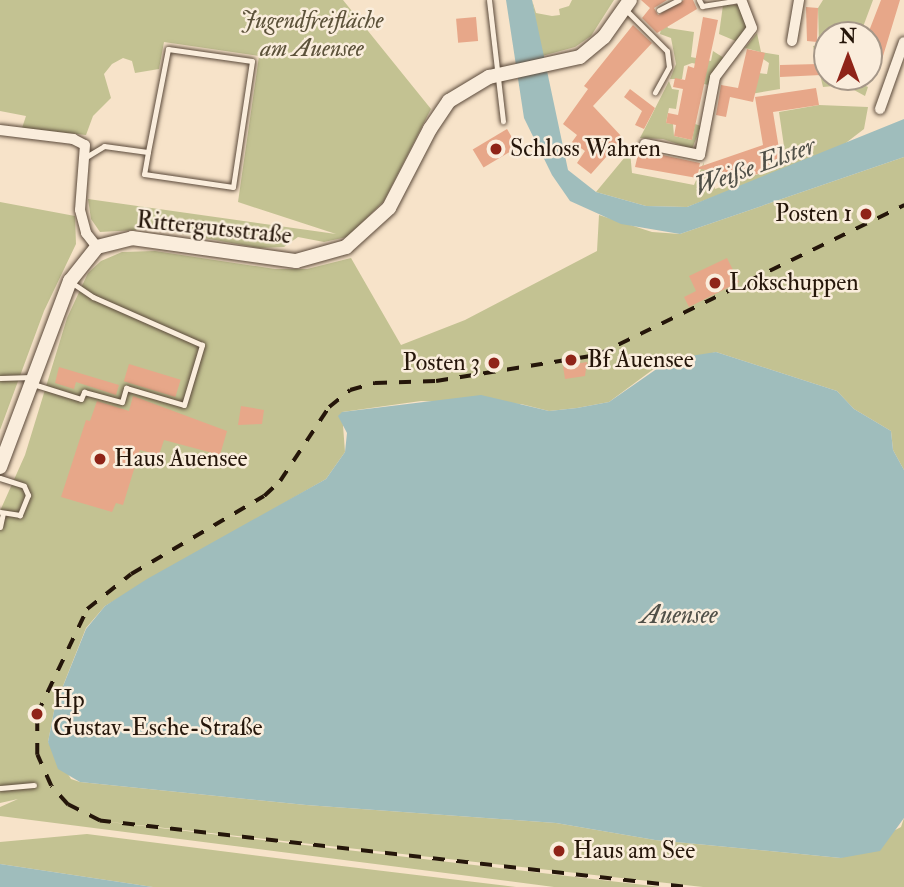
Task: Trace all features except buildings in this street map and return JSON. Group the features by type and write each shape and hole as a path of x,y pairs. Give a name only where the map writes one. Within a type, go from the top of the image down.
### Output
{"main road":[{"name":"Rittergutsstraße","path":"97,247 132,238 296,261 345,247 389,208 430,129 449,102 497,75 548,66 587,52 610,30 627,3"},
{"path":"0,467 70,281 97,247"}],"street":[{"path":"645,144 700,155 715,76 752,28 739,0"},
{"path":"792,41 799,0"},
{"path":"880,109 904,42"},
{"path":"0,130 79,141 85,145 80,210 86,233 97,247"}],"lane":[{"path":"489,0 503,121"},
{"path":"659,10 680,0"},
{"path":"699,0 702,6 739,0"},
{"path":"627,3 667,51 669,66 655,92"},
{"path":"168,49 252,61 233,187 144,174 148,152 168,49"},
{"path":"86,158 104,146 148,152"},
{"path":"0,378 34,380 81,399 84,392 122,402 126,388 184,405 202,345 93,297 70,281"},
{"path":"0,478 23,486 28,495 20,515 1,512 0,527"},
{"path":"0,788 34,785"}],"green space":[{"name":"Jugendfreifläche am Auensee","path":"0,0 343,0 431,109 384,201 347,237 324,242 298,237 284,247 259,248 155,229 100,232 91,219 88,199 336,234 238,202 259,56 164,42 159,69 135,73 132,61 123,58 112,64 104,74 111,98 93,116 86,135 22,128 26,116 0,111"},
{"path":"532,0 536,13 552,16 560,15 559,9 569,6 572,0 614,0 591,36 575,47 542,56"},
{"path":"823,0 873,0 865,21 818,21 818,8"},
{"path":"723,5 738,5 749,27 738,42 719,34"},
{"path":"663,17 668,28 694,32 691,57 711,61 713,51 724,58 709,85 704,84 707,66 692,63 684,66 682,79 670,79 676,64 671,38 660,34"},
{"path":"757,33 761,52 779,55 780,89 745,95 759,73 767,74 769,63 760,57 760,52 745,48"},
{"path":"669,81 672,89 679,90 676,109 669,108 666,123 673,124 674,136 692,140 695,124 701,126 692,149 663,139 640,138"},
{"path":"819,105 868,107 864,129 838,149 687,207 646,206 596,192 630,151 632,173 694,185 704,162 703,169 710,170 715,189 770,170 769,164 786,160 779,112"},
{"path":"904,157 904,470 893,450 891,431 854,409 837,391 716,352 655,368 609,402 577,408 549,411 521,404 421,401 342,412 345,452 326,479 105,606 86,628 55,706 48,742 71,779 80,782 306,805 556,823 655,840 841,858 901,827 904,818 904,887 703,887 92,820 661,887 554,887 0,816 0,807 18,799 0,803 0,511 25,455 67,318 88,273 101,261 122,252 155,251 275,269 307,269 351,258 401,345 465,320 597,251 599,215 652,232 680,234"},
{"path":"0,202 75,216 76,244 44,311 0,430"},
{"path":"87,834 516,887 153,887 0,864 0,842"}],"water":[{"path":"506,0 532,0 568,170 596,192 646,206 687,207 904,119 904,157 680,234 621,224 570,201 552,175 524,118"},
{"name":"Auensee","path":"716,352 837,391 854,409 891,431 893,450 904,470 904,818 880,851 841,858 655,840 556,823 306,805 80,782 58,769 48,742 55,706 86,629 105,606 147,579 326,479 345,452 347,433 338,416 342,412 481,395 549,411 577,408 609,402 671,359"},
{"path":"0,864 153,887 0,887"}],"railway":[{"path":"683,887 100,821 68,805 51,786 37,755 37,714 87,609 131,574 264,496 280,481 329,407 350,390 375,383 436,381 597,355 904,205"}],"place":[{"name":"Schloss Wahren","path":"496,149"},
{"name":"Posten 1","path":"866,214"},
{"name":"Lokschuppen","path":"715,283"},
{"name":"Bf Auensee","path":"571,360"},
{"name":"Posten 3","path":"494,363"},
{"name":"Haus Auensee","path":"100,459"},
{"name":"Hp Gustav-Esche-Straße","path":"37,714"},
{"name":"Haus am See","path":"559,851"}],"water label":[{"name":"Weiße Elster","path":"755,167"}]}
